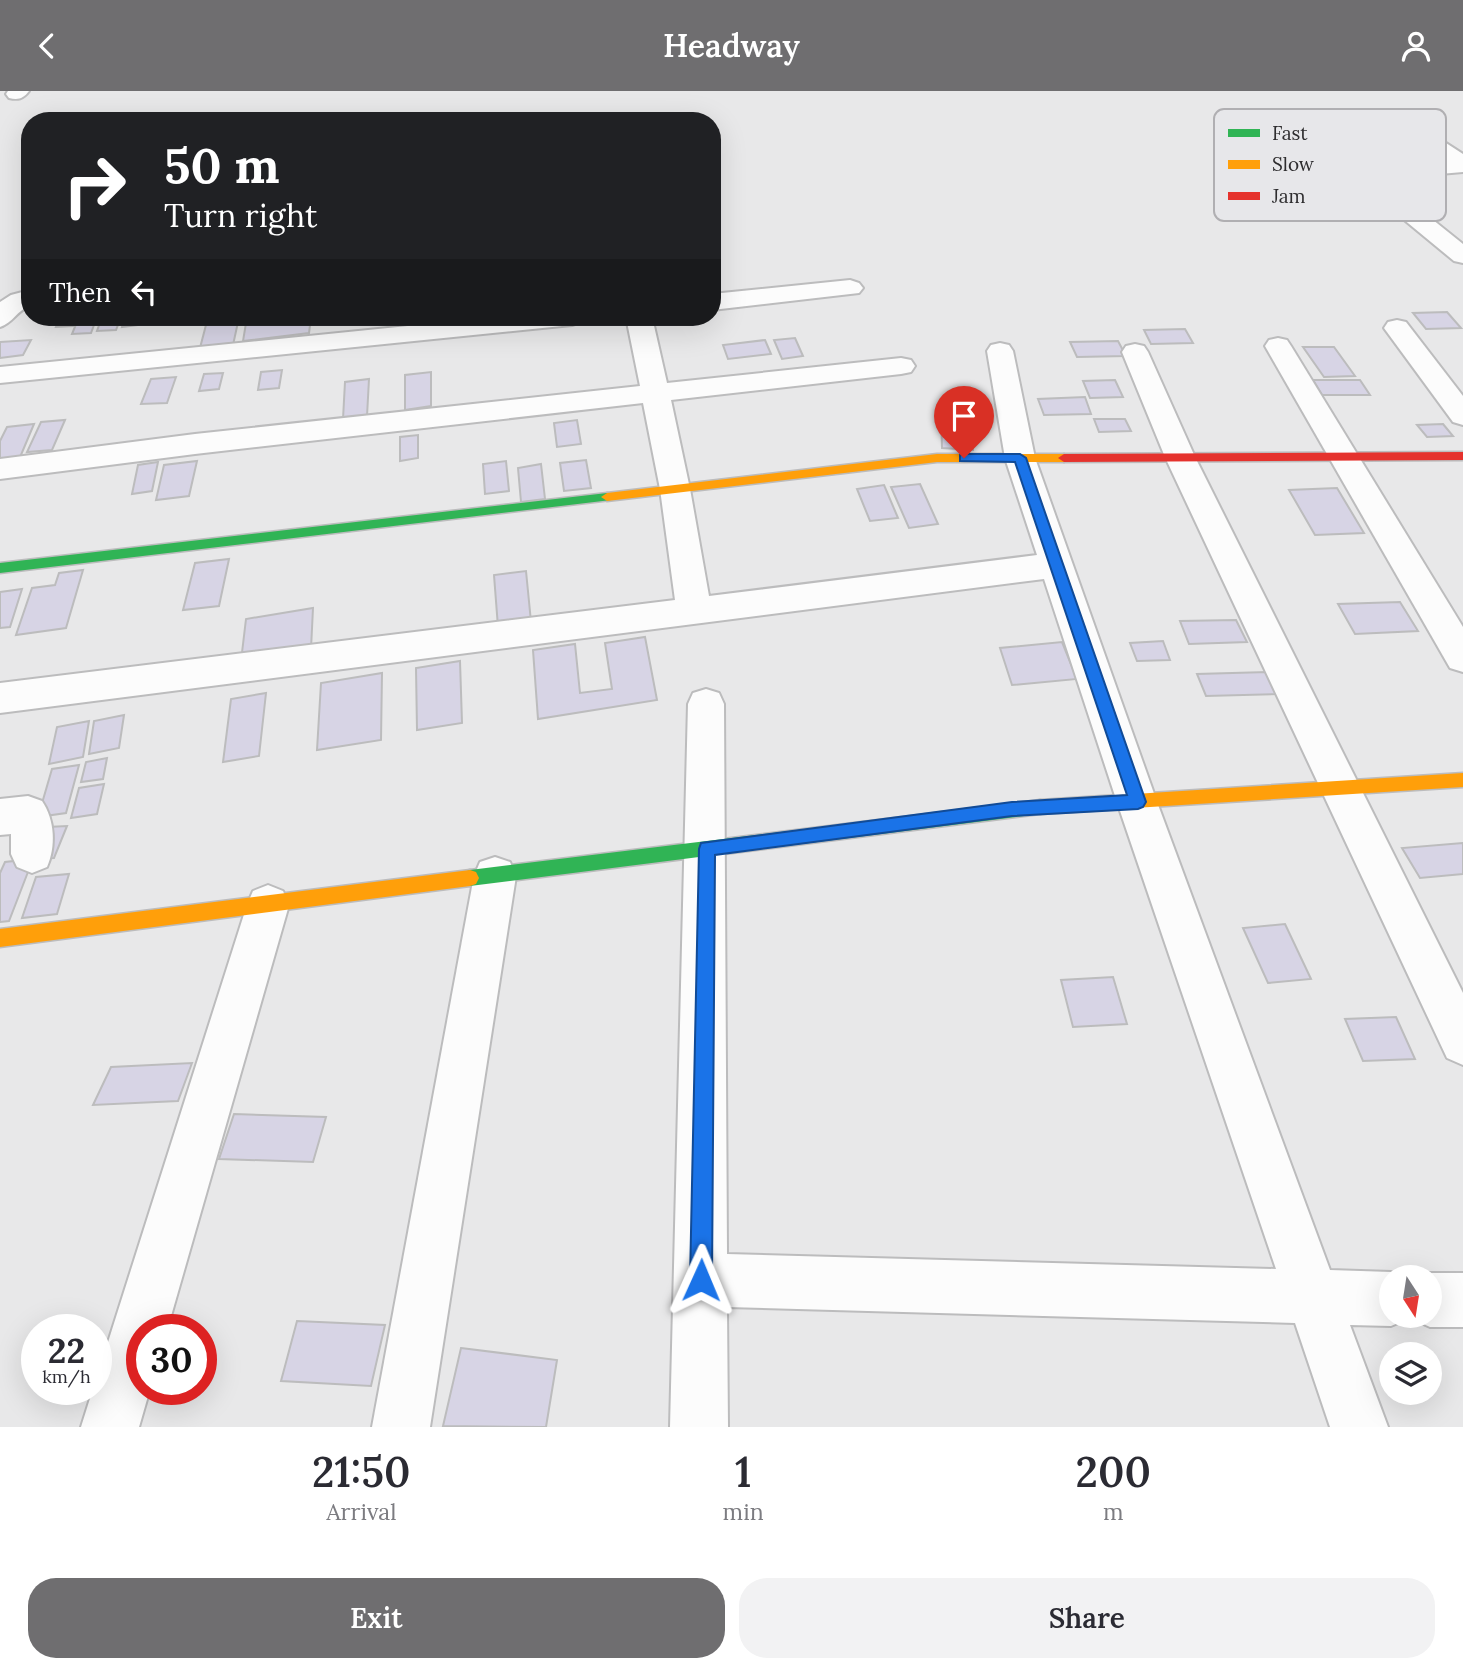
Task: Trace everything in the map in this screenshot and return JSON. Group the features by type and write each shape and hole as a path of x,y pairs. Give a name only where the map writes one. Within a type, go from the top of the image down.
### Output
{"street":[{"path":"1446,153 1463,165"},
{"path":"1420,221 1463,256"},
{"path":"721,302 850,288"},
{"path":"0,319 9,306 21,299"},
{"path":"0,375 483,326"},
{"path":"641,326 675,489 694,610"},
{"path":"1397,328 1463,417"},
{"path":"1278,346 1463,658"},
{"path":"1000,351 1020,458 1138,802 1359,1427"},
{"path":"1135,352 1180,457 1463,1042"},
{"path":"0,469 901,366"},
{"path":"0,568 937,458 1463,456"},
{"path":"0,698 1056,565"},
{"path":"699,1427 707,849 706,704"},
{"path":"0,938 1012,809 1463,780"},
{"path":"0,817 28,814 31,818 32,854"},
{"path":"401,1427 495,876"},
{"path":"110,1427 268,905"},
{"path":"701,1280 1379,1299"},
{"path":"1442,1300 1463,1300"}],"building":[{"path":"1447,312 1461,328 1426,329 1413,313"},
{"path":"75,326 94,326 91,333 72,334"},
{"path":"99,326 118,326 116,330 97,331"},
{"path":"206,326 237,326 233,345 200,348"},
{"path":"246,326 310,326 309,333 243,341"},
{"path":"1185,329 1193,343 1151,344 1144,330"},
{"path":"795,338 803,356 782,359 774,340"},
{"path":"31,340 23,355 0,358 0,342"},
{"path":"765,340 771,354 728,359 723,345"},
{"path":"1118,341 1126,356 1077,357 1070,342"},
{"path":"1303,347 1334,347 1355,376 1324,377"},
{"path":"282,370 279,388 258,390 261,372"},
{"path":"431,372 431,406 405,410 405,375"},
{"path":"223,373 219,389 199,391 204,374"},
{"path":"176,377 167,403 141,404 151,379"},
{"path":"369,379 367,416 343,419 345,382"},
{"path":"1115,380 1123,397 1090,398 1083,381"},
{"path":"1313,380 1360,380 1370,395 1322,395"},
{"path":"1085,397 1091,414 1044,415 1038,399"},
{"path":"941,413 971,415 973,450 942,448"},
{"path":"1094,419 1125,419 1131,431 1099,432"},
{"path":"65,420 52,450 27,452 41,422"},
{"path":"577,420 581,444 557,447 554,423"},
{"path":"34,424 18,462 0,464 0,441 7,427"},
{"path":"1443,424 1453,436 1427,437 1417,425"},
{"path":"418,435 418,458 400,461 400,437"},
{"path":"586,460 591,488 564,491 560,463"},
{"path":"197,461 189,496 156,500 164,465"},
{"path":"506,461 509,491 485,494 483,464"},
{"path":"158,462 152,491 132,494 138,465"},
{"path":"541,464 545,499 521,502 518,468"},
{"path":"920,484 938,524 909,528 891,487"},
{"path":"884,485 898,518 870,521 857,489"},
{"path":"1337,488 1364,533 1315,535 1289,490"},
{"path":"229,559 219,606 183,610 195,563"},
{"path":"83,570 66,628 16,635 32,588 55,585 59,573"},
{"path":"526,571 531,622 498,627 494,575"},
{"path":"22,589 10,627 0,628 0,592"},
{"path":"1400,602 1418,631 1355,634 1338,604"},
{"path":"313,608 311,649 241,661 246,619"},
{"path":"1236,620 1247,642 1189,644 1180,621"},
{"path":"645,637 657,700 538,719 533,650 575,644 580,693 612,689 605,643"},
{"path":"1163,641 1170,660 1137,661 1130,643"},
{"path":"1062,642 1077,679 1012,685 1000,648"},
{"path":"460,661 462,723 417,730 416,668"},
{"path":"1268,672 1279,694 1206,696 1197,674"},
{"path":"382,673 381,740 317,750 321,683"},
{"path":"266,693 259,756 223,762 231,699"},
{"path":"124,715 119,748 89,754 94,721"},
{"path":"89,721 83,757 49,764 57,727"},
{"path":"107,758 103,779 81,782 86,762"},
{"path":"79,765 66,813 38,817 52,769"},
{"path":"104,784 97,814 71,818 79,788"},
{"path":"67,826 54,858 34,859 47,827"},
{"path":"1463,843 1463,874 1420,878 1402,848"},
{"path":"33,859 9,921 0,922 0,873 5,862"},
{"path":"69,874 57,914 22,918 36,877"},
{"path":"1285,924 1311,979 1268,983 1243,928"},
{"path":"1113,977 1127,1024 1073,1027 1061,980"},
{"path":"1396,1017 1415,1059 1363,1061 1345,1019"},
{"path":"192,1063 178,1101 93,1105 111,1067"},
{"path":"234,1114 326,1117 313,1162 219,1159"},
{"path":"297,1321 385,1325 371,1386 281,1381"},
{"path":"461,1348 557,1360 546,1427 443,1426"}],"traffic: fast":[{"path":"0,568 607,497"},
{"path":"470,878 1040,807"}],"traffic: slow":[{"path":"607,497 937,458 1064,458"},
{"path":"1040,807 1463,780"},
{"path":"0,938 470,878"}],"traffic: jam":[{"path":"1064,458 1463,456"}],"route":[{"path":"701,1280 707,849 1012,809 1138,802 1020,458 964,458"}]}
